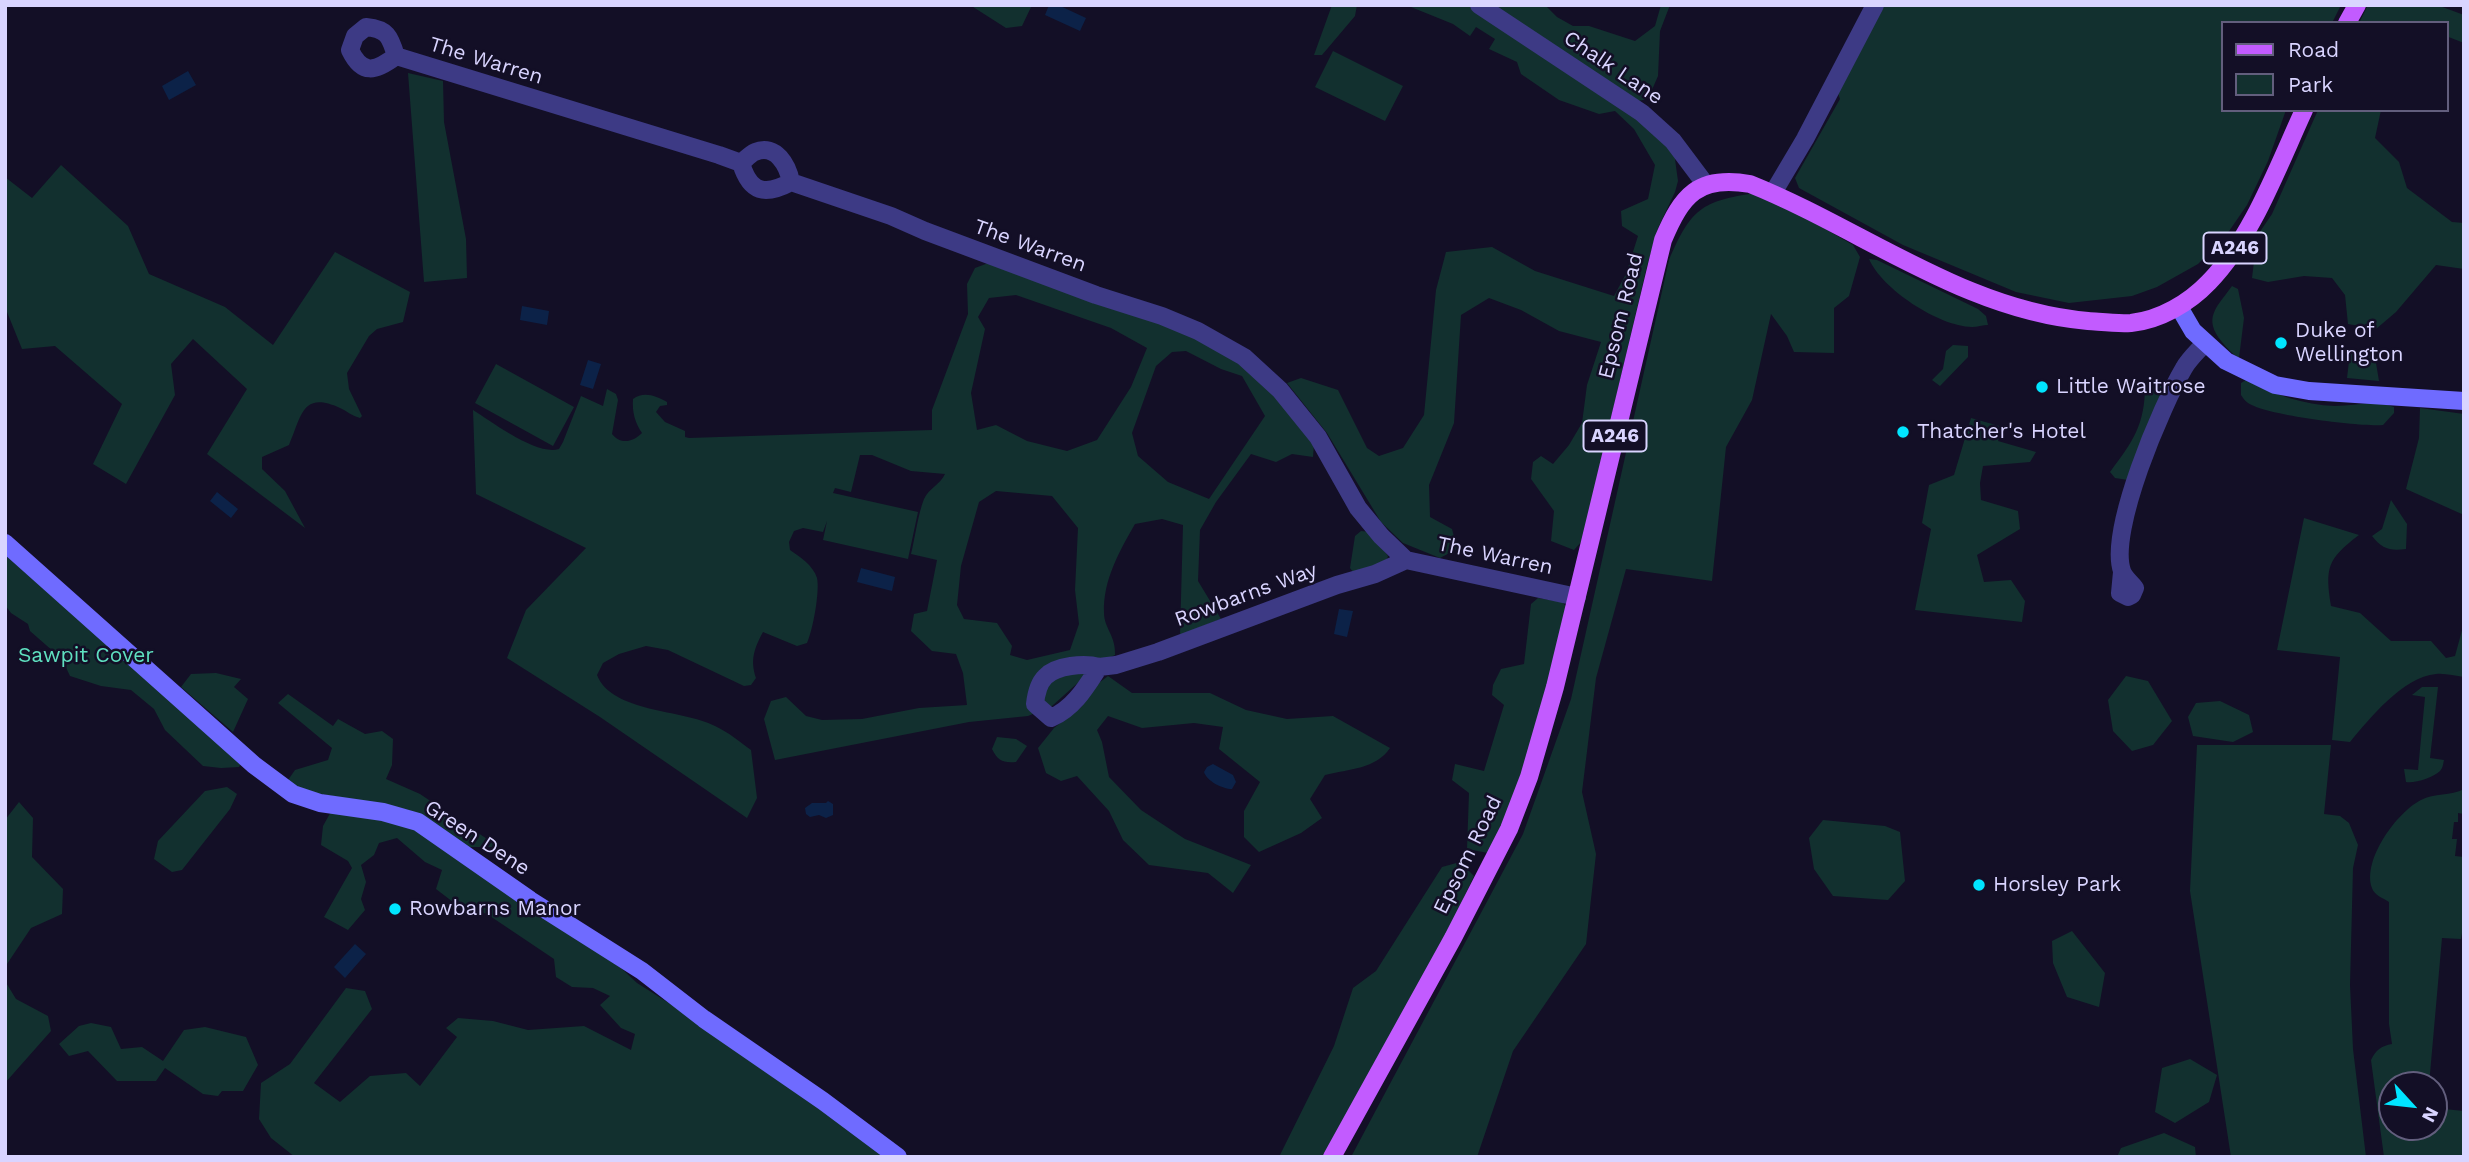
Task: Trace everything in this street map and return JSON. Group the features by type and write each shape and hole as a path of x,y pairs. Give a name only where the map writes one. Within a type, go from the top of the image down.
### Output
{"main road":[{"path":"2348,21 2357,5"},
{"name":"A246","path":"1706,185 1727,180 1750,184 1773,193 1910,262 2012,307 2064,320 2129,323 2157,317 2179,307 2208,283 2228,259 2250,222 2303,112"},
{"name":"Epsom Road","path":"1332,1157 1453,938 1509,829 1529,778 1552,700 1663,240 1674,215 1688,197 1706,185"}],"street":[{"name":"Chalk Lane","path":"1479,5 1642,113 1673,141 1706,185"},
{"path":"1773,193 1805,139 1875,5"},
{"name":"The Warren","path":"396,56 741,163"},
{"path":"765,150 776,154 789,166 791,182 776,190 758,189 746,180 741,163 754,152 765,150"},
{"name":"The Warren","path":"791,182 891,216 1198,331 1244,357 1280,390 1318,436 1358,508 1406,560 1577,597"},
{"path":"2179,307 2193,331 2226,361 2275,385 2309,390 2464,401"},
{"path":"2122,572 2119,542 2131,492 2185,366 2204,343"},
{"name":"Green Dene","path":"5,542 279,785 293,794 320,803 383,812 418,822 530,900 642,971 704,1019 823,1101 898,1157"},
{"name":"Rowbarns Way","path":"1099,667 1116,665 1158,652 1337,585 1375,574 1406,560"}],"green space":[{"path":"970,5 1032,5 1022,26 1006,28"},
{"path":"1332,5 1357,5 1355,16 1322,55 1314,55"},
{"path":"1406,5 1471,5 1628,108 1674,152 1678,181 1658,228 1647,266 1582,541 1574,550 1551,541 1554,511 1531,479 1533,462 1541,456 1553,464 1582,423 1587,385 1601,342 1559,331 1521,310 1489,298 1461,315 1454,423 1429,485 1430,517 1452,529 1457,549 1440,558 1403,543 1381,522 1327,433 1287,383 1301,378 1338,390 1367,448 1379,456 1403,448 1424,415 1436,290 1446,252 1492,247 1535,271 1614,296 1626,274 1638,236 1622,226 1621,211 1648,199 1655,165 1634,129 1615,111 1599,114 1559,100 1521,74 1517,62 1489,49 1495,39 1476,27 1470,36 1453,24"},
{"path":"1493,5 1545,5 1557,17 1573,26 1589,26 1635,41 1655,26 1661,5 1670,5 1660,31 1658,76 1648,99 1638,101"},
{"path":"1877,5 2341,5 2333,21 2220,21 2220,112 2285,112 2268,161 2247,205 2225,237 2198,264 2157,287 2132,296 2069,303 2016,292 1903,245 1799,188 1795,178 1840,99 1836,87"},
{"path":"2368,5 2437,5 2464,15 2464,43 2448,37 2448,21 2360,21"},
{"path":"1333,51 1403,86 1385,121 1315,87"},
{"path":"408,73 443,81 444,122 466,239 467,278 424,282"},
{"path":"2317,112 2381,112 2375,138 2399,162 2407,188 2452,222 2464,223 2464,269 2436,265 2396,312 2376,329 2348,324 2345,295 2332,278 2304,276 2268,282 2252,278 2257,236 2272,214"},
{"path":"61,165 128,226 149,274 225,307 273,345 335,252 410,292 403,322 377,329 369,336 347,373 349,389 362,416 357,417 327,403 311,404 301,416 289,445 262,457 262,469 285,491 305,528 207,454 247,389 193,339 171,364 175,395 126,484 93,464 122,404 55,346 22,349 5,307 5,177 32,198"},
{"path":"1756,193 1789,208 1853,245 1860,257 1849,296 1834,308 1834,353 1794,352 1787,336 1771,314 1752,400 1726,447 1712,581 1626,569 1596,678 1582,792 1596,854 1586,944 1513,1051 1477,1157 1351,1157 1523,834 1571,699 1669,260 1684,229 1700,210 1722,200"},
{"path":"1869,259 1877,260 1978,309 1986,316 1988,325 1958,325 1928,313 1898,293"},
{"path":"991,262 1017,268 1219,347 1263,382 1314,444 1313,457 1292,454 1276,462 1251,454 1216,502 1200,530 1198,581 1221,619 1180,635 1183,525 1162,519 1135,524 1109,578 1104,601 1105,618 1114,643 1115,655 1102,661 1052,706 1028,716 969,722 775,760 764,719 771,701 786,697 806,716 822,720 862,719 919,708 967,705 963,673 956,654 932,651 911,631 914,614 927,611 937,560 911,554 918,519 926,495 945,474 911,471 872,455 860,455 851,492 835,488 833,493 918,512 908,559 823,540 827,521 823,532 803,528 794,531 789,542 790,550 809,565 817,578 817,601 812,629 807,643 797,646 763,632 754,655 756,678 751,685 744,686 668,650 646,646 619,654 603,663 597,675 605,687 617,697 649,708 701,720 729,734 751,750 757,798 747,818 600,717 507,658 526,610 586,548 476,494 473,410 515,437 550,450 559,449 581,396 603,406 607,389 616,394 618,400 612,434 623,441 631,440 642,433 635,417 633,399 646,395 667,402 667,405 660,406 656,412 665,422 685,431 685,437 689,438 932,430 932,410 968,314 967,284 975,268","holes":["1016,295 1111,328 1147,348 1131,387 1097,440 1067,451 1027,441 996,425 977,430 971,393 985,329 978,317 989,298","1186,351 1221,369 1242,376 1265,416 1209,499 1168,482 1138,456 1132,433 1156,366 1172,352","996,491 1052,496 1078,528 1075,590 1079,624 1070,650 1027,660 1010,655 1012,646 997,623 964,619 957,605 961,566 979,502"]},
{"path":"2232,286 2238,289 2244,318 2239,358 2216,334 2212,319"},
{"path":"1953,345 1968,346 1968,357 1940,386 1932,380 1943,369 1946,351"},
{"path":"2362,349 2375,357 2379,381 2347,378 2350,353 2362,354"},
{"path":"496,364 574,407 553,446 475,403"},
{"path":"2246,380 2300,401 2335,406 2379,404 2394,407 2394,413 2383,425 2371,425 2273,412 2244,399 2241,395 2241,383"},
{"path":"2156,381 2168,389 2128,480 2115,478 2110,472 2140,422 2145,385"},
{"path":"2420,408 2464,414 2464,515 2406,489 2419,438"},
{"path":"1971,418 2003,427 1998,441 2036,452 2030,462 1983,466 1980,483 1981,500 2018,511 2020,529 1977,555 1984,582 2011,580 2025,601 2022,622 1915,610 1931,529 1922,523 1929,485 1954,475"},
{"path":"2391,500 2407,524 2406,549 2387,548 2372,536 2382,529"},
{"path":"2304,518 2359,535 2340,551 2331,565 2328,582 2331,606 2360,613 2391,641 2431,641 2446,658 2455,656 2464,623 2464,677 2436,674 2411,683 2388,700 2350,742 2332,740 2340,657 2277,650"},
{"path":"1361,531 1370,532 1388,556 1386,562 1353,572 1350,568 1355,536"},
{"name":"Sawpit Cover","path":"5,555 242,761 239,767 203,766 165,730 154,709 131,690 101,686 70,676 62,659 5,605"},
{"path":"1538,598 1562,602 1568,608 1549,692 1504,826 1488,853 1467,849 1469,793 1452,780 1455,764 1484,771 1504,705 1492,695 1493,685 1501,669 1524,664 1531,604"},
{"path":"216,673 241,679 234,687 248,699 233,732 181,687 191,674"},
{"path":"1108,676 1132,693 1210,693 1246,710 1287,719 1333,716 1390,748 1370,764 1325,775 1310,799 1322,818 1301,833 1259,852 1244,837 1244,811 1260,782 1219,749 1223,727 1194,723 1142,728 1108,716 1097,730 1109,777 1141,810 1185,839 1251,865 1233,893 1208,873 1149,865 1123,840 1109,811 1077,776 1061,781 1046,773 1038,748 1054,728 1082,706 1091,689"},
{"path":"2126,676 2148,681 2172,721 2153,745 2132,751 2113,731 2108,700"},
{"path":"2422,687 2438,687 2430,758 2444,760 2441,770 2433,776 2406,782 2404,769 2418,770 2425,697 2412,695"},
{"path":"288,694 333,726 338,719 365,734 382,731 393,739 392,765 386,779 420,794 499,847 468,847 409,810 300,790 288,780 295,770 328,760 332,748 278,703"},
{"path":"2220,701 2249,715 2253,732 2233,742 2193,736 2188,717 2196,703"},
{"path":"997,737 1016,739 1027,746 1016,762 1004,761 996,756 992,749"},
{"path":"2197,745 2331,745 2324,814 2340,816 2349,823 2358,845 2353,868 2350,985 2353,1049 2366,1157 2231,1157 2190,891"},
{"path":"227,787 237,794 230,809 182,870 172,872 154,859 158,841 205,791"},
{"path":"2464,789 2464,814 2458,813 2452,839 2457,839 2455,856 2464,857 2462,933 2461,939 2442,938 2430,1071 2378,1071 2378,1112 2371,1060 2379,1049 2392,1044 2389,1024 2389,902 2372,888 2372,864 2392,826 2412,806 2426,798"},
{"path":"19,802 33,818 32,857 63,889 62,914 31,928 5,967 5,820"},
{"path":"333,808 416,829 621,968 637,983 699,1022 888,1157 295,1157 271,1138 259,1119 261,1083 290,1064 346,988 365,991 372,1009 314,1083 340,1102 370,1076 406,1073 420,1086 457,1037 446,1028 458,1018 493,1021 528,1030 584,1026 631,1050 635,1034 621,1028 600,1005 610,996 593,988 572,987 556,977 554,959 487,914 453,902 436,889 442,870 425,862 397,838 379,843 374,855 361,865 366,882 361,899 365,910 348,930 324,917 352,868 348,861 321,845 323,826"},
{"path":"1823,820 1885,826 1900,832 1905,881 1888,900 1833,896 1814,869 1809,838"},
{"path":"1460,862 1474,876 1440,947 1324,1157 1279,1157 1334,1046 1353,988 1376,971 1442,867"},
{"path":"2072,931 2105,973 2099,1007 2067,997 2053,963 2052,941"},
{"path":"5,981 16,999 48,1016 51,1031 5,1083"},
{"path":"91,1023 111,1027 121,1049 142,1047 163,1061 184,1030 205,1027 246,1037 258,1065 243,1091 222,1091 218,1096 203,1094 165,1068 156,1081 117,1081 88,1051 69,1056 59,1044 79,1026"},
{"path":"2190,1059 2217,1075 2209,1102 2175,1123 2155,1112 2162,1068"},
{"path":"2448,1109 2464,1111 2464,1157 2384,1157 2382,1141 2448,1141"},
{"path":"2164,1133 2195,1147 2196,1157 2117,1157 2121,1148"}],"water":[{"path":"1049,5 1058,5 1086,18 1080,31 1045,15"},
{"path":"188,71 196,85 169,100 162,86"},
{"path":"522,306 549,311 547,325 520,320"},
{"path":"588,360 601,364 593,389 580,385"},
{"path":"217,492 238,509 231,518 210,501"},
{"path":"861,568 895,577 892,591 857,582"},
{"path":"1339,609 1353,611 1347,637 1334,634"},
{"path":"1213,764 1233,775 1236,782 1232,789 1215,784 1208,778 1204,772"},
{"path":"828,801 833,804 833,815 826,818 819,815 810,817 806,814 805,808 812,803"},
{"path":"355,944 366,954 345,978 334,967"}],"place":[{"name":"Duke of Wellington","path":"2281,343"},
{"name":"Little Waitrose","path":"2042,387"},
{"name":"Thatcher's Hotel","path":"1903,432"},
{"name":"Horsley Park","path":"1979,885"},
{"name":"Rowbarns Manor","path":"395,909"}]}
